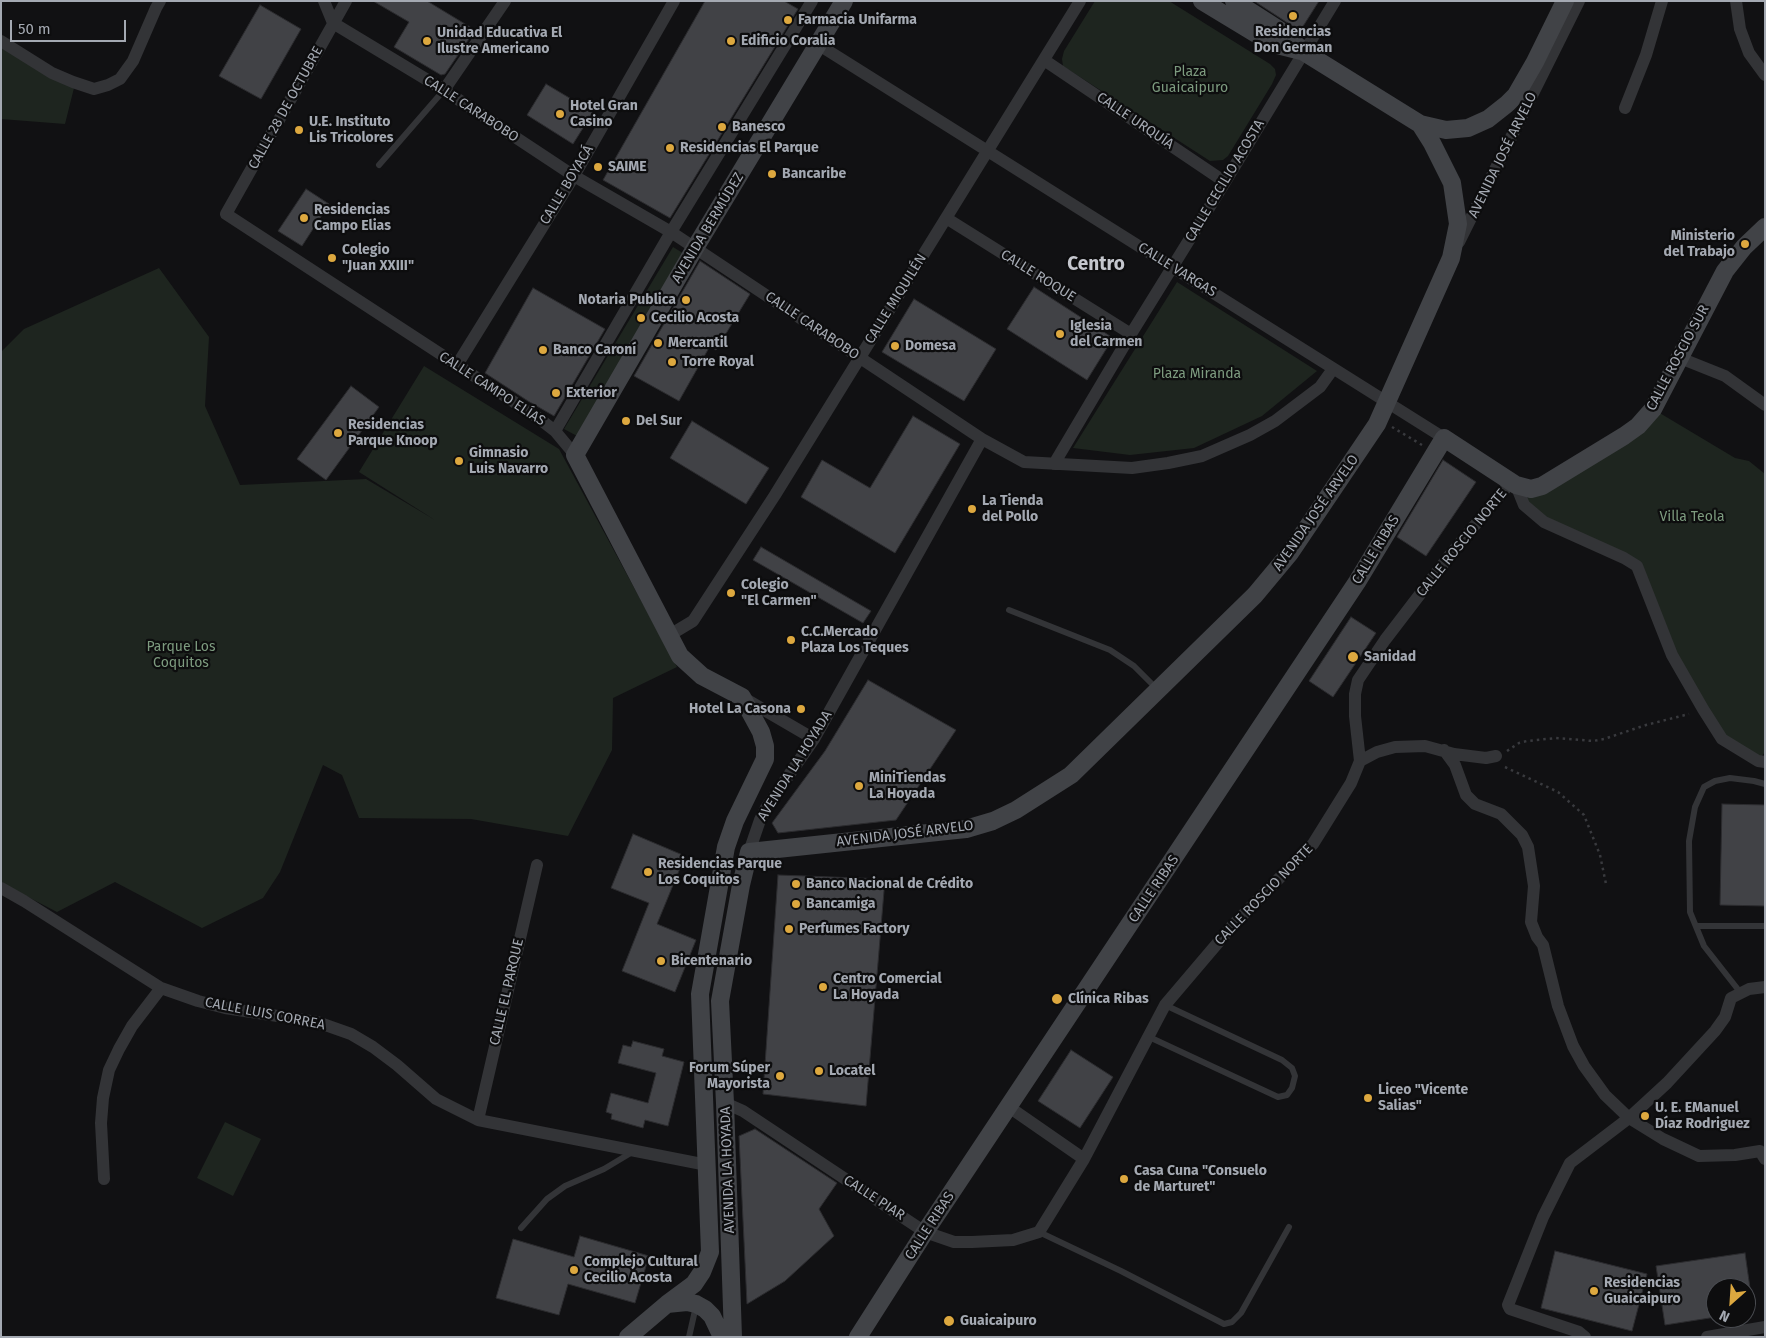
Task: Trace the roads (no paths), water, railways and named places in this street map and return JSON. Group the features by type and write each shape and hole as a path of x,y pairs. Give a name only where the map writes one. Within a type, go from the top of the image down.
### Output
{"street":[{"path":"1,41 52,73 94,89 120,79 133,61 160,1"},
{"path":"324,1 334,23"},
{"name":"CALLE 28 DE OCTUBRE","path":"226,214 346,1"},
{"path":"444,90 505,1"},
{"name":"CALLE BOYACÁ","path":"457,365 574,176 674,1"},
{"path":"555,431 671,232 812,1"},
{"name":"AVENIDA BERMÚDEZ","path":"574,455 844,1"},
{"name":"CALLE MIQUILÉN","path":"668,636 693,622 775,495 1080,1"},
{"path":"1202,1 1273,44 1304,52"},
{"path":"1234,1 1281,31 1304,52 1420,124 1432,142 1452,183 1458,224 1451,258"},
{"name":"CALLE CECILIO ACOSTA","path":"1054,464 1131,334 1226,182 1335,1"},
{"name":"AVENIDA JOSÉ ARVELO","path":"1420,124 1446,130 1463,129 1488,119 1507,104 1516,95 1532,67 1565,1"},
{"name":"AVENIDA JOSÉ ARVELO","path":"749,852 966,829 993,821 1016,810 1071,775 1255,595 1290,553 1377,424 1451,258 1579,1"},
{"path":"1625,108 1646,55 1662,1"},
{"path":"1736,1 1740,29 1749,53 1765,75"},
{"name":"CALLE CARABOBO","path":"334,23 444,90 574,176 671,232 982,439 1024,462 1132,468 1202,456 1250,435 1275,421 1320,387 1333,369"},
{"name":"CALLE VARGAS","path":"818,45 1435,432"},
{"name":"CALLE URQUÍA","path":"1044,60 1226,182"},
{"name":"CALLE CAMPO ELÍAS","path":"226,214 537,417 555,431 574,455 680,656 702,676 742,697"},
{"name":"CALLE ROQUE","path":"946,218 1131,334"},
{"name":"CALLE ROSCIO SUR","path":"1514,484 1531,489 1542,486 1638,426 1653,409 1725,271 1744,246 1765,227"},
{"path":"1680,358 1725,376 1765,405"},
{"path":"1435,432 1514,484 1524,505 1544,522 1624,558 1637,566 1672,655 1722,739 1758,761 1765,762"},
{"name":"CALLE RIBAS","path":"858,1337 1357,582 1435,432"},
{"name":"AVENIDA LA HOYADA","path":"732,1337 720,1001 741,885 749,852 766,808 814,739 982,439"},
{"name":"CALLE ROSCIO NORTE","path":"1039,1232 1084,1159 1165,1005 1233,925 1313,844 1351,783 1360,761 1355,716 1355,694 1358,680 1385,640 1450,555 1514,484"},
{"path":"742,697 814,739"},
{"name":"AVENIDA LA HOYADA","path":"628,1337 694,1284 710,1252 700,994 726,846 735,821 765,759 765,746 761,732 742,697"},
{"path":"1360,761 1377,752 1395,746 1425,746 1454,754 1486,758 1493,756"},
{"path":"1444,750 1458,770 1466,795 1475,804 1501,814 1522,835 1528,847 1534,886 1531,922 1537,937 1543,945 1558,1006 1573,1046 1584,1066 1605,1095 1629,1118 1663,1140 1700,1156 1734,1155 1760,1151 1765,1159"},
{"name":"CALLE EL PARQUE","path":"478,1120 537,865"},
{"name":"CALLE LUIS CORREA","path":"1,888 24,900 161,988 225,1008 317,1022 351,1034 373,1047 397,1065 436,1099 478,1120 707,1165"},
{"path":"1585,1337 1579,1332 1510,1309 1508,1306 1543,1217 1570,1163 1629,1118 1658,1092 1722,1022 1731,998 1740,992 1756,987 1765,987"},
{"path":"104,1179 101,1123 103,1098 109,1070 132,1026 161,988"},
{"name":"CALLE PIAR","path":"725,1103 743,1111 926,1232 954,1242 1013,1240 1039,1232"},
{"path":"1009,1106 1084,1159"},
{"path":"667,1304 687,1302 705,1309 712,1316 722,1337"},
{"path":"1707,1337 1765,1327"}],"lane":[{"path":"379,165 444,90"},
{"path":"1009,610 1110,650 1134,666 1158,690"},
{"path":"1740,992 1704,946 1690,912 1689,841 1695,807 1704,787 1715,781 1730,778 1765,784"},
{"path":"1696,926 1765,926"},
{"path":"1147,1036 1278,1097 1287,1095 1292,1088 1296,1076 1292,1068 1282,1060 1165,1005"},
{"path":"521,1228 547,1199 565,1186 604,1169 635,1151"},
{"path":"1039,1232 1054,1241 1121,1271 1224,1324 1232,1322 1241,1313 1289,1227"},
{"path":"688,1337 696,1304"}],"place":[{"name":"Residencias Don German","path":"1293,16"},
{"name":"Farmacia Unifarma","path":"788,20"},
{"name":"Unidad Educativa El Ilustre Americano","path":"427,41"},
{"name":"Edificio Coralia","path":"731,41"},
{"name":"Hotel Gran Casino","path":"560,114"},
{"name":"Banesco","path":"722,127"},
{"name":"U.E. Instituto Lis Tricolores","path":"299,130"},
{"name":"Residencias El Parque","path":"670,148"},
{"name":"SAIME","path":"598,167"},
{"name":"Bancaribe","path":"772,174"},
{"name":"Residencias Campo Elias","path":"304,218"},
{"name":"Ministerio del Trabajo","path":"1745,244"},
{"name":"Colegio \"Juan XXIII\"","path":"332,258"},
{"name":"Notaria Publica","path":"686,300"},
{"name":"Cecilio Acosta","path":"641,318"},
{"name":"Iglesia del Carmen","path":"1060,334"},
{"name":"Mercantil","path":"658,343"},
{"name":"Domesa","path":"895,346"},
{"name":"Banco Caroní","path":"543,350"},
{"name":"Torre Royal","path":"672,362"},
{"name":"Exterior","path":"556,393"},
{"name":"Del Sur","path":"626,421"},
{"name":"Residencias Parque Knoop","path":"338,433"},
{"name":"Gimnasio Luis Navarro","path":"459,461"},
{"name":"La Tienda del Pollo","path":"972,509"},
{"name":"Colegio \"El Carmen\"","path":"731,593"},
{"name":"C.C.Mercado Plaza Los Teques","path":"791,640"},
{"name":"Sanidad","path":"1353,657"},
{"name":"Hotel La Casona","path":"801,709"},
{"name":"MiniTiendas La Hoyada","path":"859,786"},
{"name":"Residencias Parque Los Coquitos","path":"648,872"},
{"name":"Banco Nacional de Crédito","path":"796,884"},
{"name":"Bancamiga","path":"796,904"},
{"name":"Perfumes Factory","path":"789,929"},
{"name":"Bicentenario","path":"661,961"},
{"name":"Centro Comercial La Hoyada","path":"823,987"},
{"name":"Clínica Ribas","path":"1057,999"},
{"name":"Locatel","path":"819,1071"},
{"name":"Forum Súper Mayorista","path":"780,1076"},
{"name":"Liceo \"Vicente Salias\"","path":"1368,1098"},
{"name":"U. E. EManuel Díaz Rodriguez","path":"1645,1116"},
{"name":"Casa Cuna \"Consuelo de Marturet\"","path":"1124,1179"},
{"name":"Complejo Cultural Cecilio Acosta","path":"574,1270"},
{"name":"Residencias Guaicaipuro","path":"1594,1291"},
{"name":"Guaicaipuro","path":"949,1321"}],"district":[{"name":"Centro","path":"1096,265"}],"park label":[{"name":"Plaza Guaicaipuro","path":"1190,80"},
{"name":"Plaza Miranda","path":"1197,374"},
{"name":"Villa Teola","path":"1692,517"},
{"name":"Parque Los Coquitos","path":"181,656"}]}
